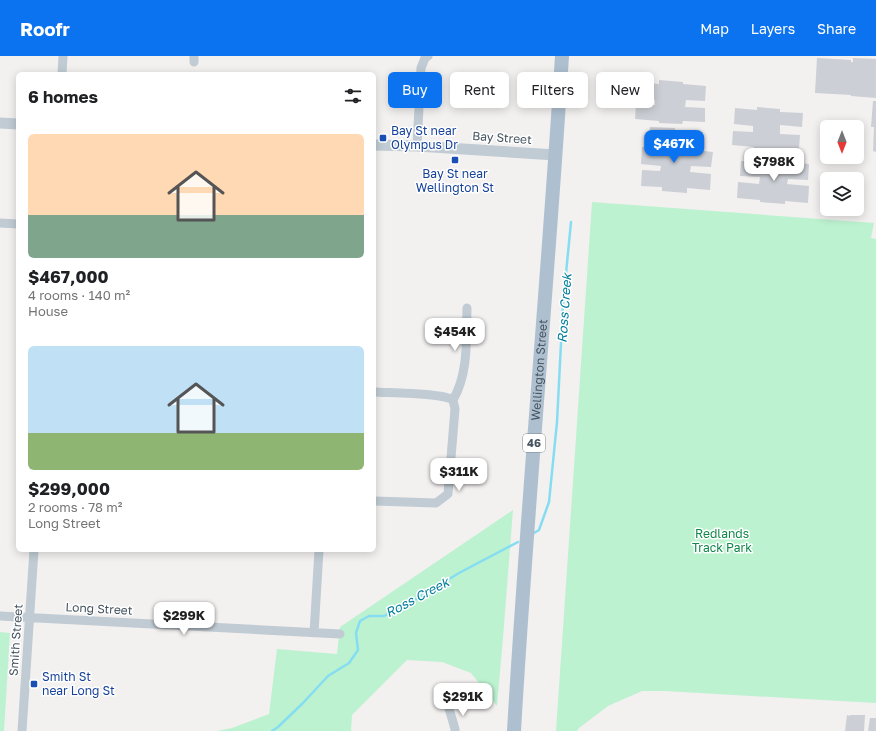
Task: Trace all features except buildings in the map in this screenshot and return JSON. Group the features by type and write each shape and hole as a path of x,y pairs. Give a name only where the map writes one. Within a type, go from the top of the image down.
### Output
{"main road":[{"name":"Wellington Street","path":"514,731 562,56"}],"street":[{"path":"62,72 63,56"},
{"path":"417,146 421,68 425,58 428,56"},
{"path":"0,123 16,124"},
{"name":"Bay Street","path":"376,145 417,146 556,155"},
{"path":"0,223 16,224"},
{"path":"376,501 436,503 448,494 455,409 453,400 460,385 465,358 467,308"},
{"path":"376,392 435,395 453,400"},
{"name":"Smith Street","path":"22,731 34,552"},
{"path":"314,633 319,552"},
{"name":"Long Street","path":"0,616 340,634"},
{"path":"448,705 455,731"}],"green space":[{"name":"Redlands Track Park","path":"592,202 874,223 871,238 876,239 876,703 642,691 608,706 577,731 556,731"},
{"path":"513,510 497,706 471,673 442,662 407,660 352,715 351,731 217,731 232,728 269,714 277,649 337,654 340,627"},
{"path":"0,632 10,633 4,731 0,731"}],"waterway":[{"name":"Ross Creek","path":"534,533 539,530 549,502 557,422 563,304 571,222"},
{"name":"Ross Creek","path":"272,731 303,703 328,676 349,663 358,650 356,633 360,621 369,616 384,616 418,598 459,573 518,542"}],"place":[{"name":"Bay St near Olympus Dr","path":"383,138"},
{"name":"Bay St near Wellington St","path":"455,160"},
{"name":"Smith St near Long St","path":"34,684"}]}
